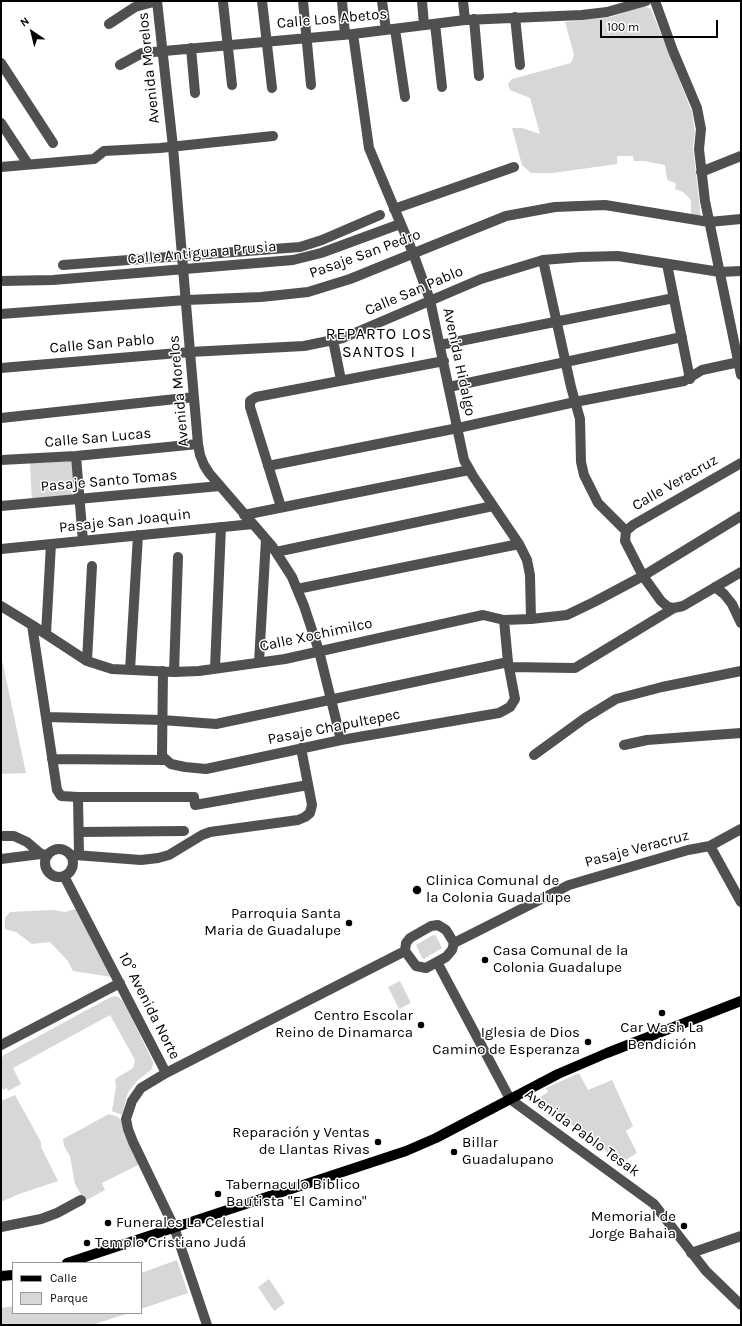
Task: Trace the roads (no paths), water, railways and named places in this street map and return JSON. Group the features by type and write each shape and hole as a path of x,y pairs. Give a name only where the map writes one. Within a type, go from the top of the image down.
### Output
{"main road":[{"path":"70,1262 406,1151 436,1138 558,1074 607,1053 741,1001"},
{"path":"1,1276 12,1274"}],"street":[{"path":"109,24 135,8 157,1"},
{"name":"Avenida Morelos","path":"157,1 173,147 198,444 204,464 220,486 266,539 292,577 304,606 319,651 341,740"},
{"path":"262,1 272,88"},
{"path":"303,1 311,85"},
{"name":"Avenida Hidalgo","path":"342,1 369,148 430,300 464,460 528,560 530,575 531,619"},
{"path":"382,1 390,29 405,97"},
{"path":"422,1 424,25"},
{"path":"463,1 470,20 479,76"},
{"name":"Calle Los Abetos","path":"120,65 142,53 267,40 349,34 470,20 582,15 606,12 646,1"},
{"path":"655,1 673,51 697,108 701,129 699,149 701,172 709,222 741,375"},
{"path":"223,2 229,45 232,85"},
{"path":"515,17 520,65"},
{"path":"435,24 442,87"},
{"path":"191,48 195,93"},
{"path":"1,63 53,143"},
{"path":"1,123 28,164"},
{"path":"1,167 94,158 104,151 173,147 273,136"},
{"path":"701,172 741,156"},
{"path":"394,209 514,167"},
{"name":"Pasaje San Pedro","path":"1,314 186,300 261,297 308,292 350,279 506,216 555,207 605,205 709,222 741,219"},
{"path":"63,265 300,247 322,240 380,215"},
{"name":"Calle Antigua a Prusia","path":"1,281 53,280 292,260 321,253 400,224"},
{"name":"Calle San Pablo","path":"1,368 190,352 304,346 343,338 481,279 543,260 618,256 720,272 741,271"},
{"path":"543,260 580,419 580,462 584,475 598,503 626,531 625,541 643,576 661,601 668,607 674,608"},
{"path":"667,264 690,379"},
{"path":"440,345 674,298"},
{"path":"449,387 682,337"},
{"path":"333,340 341,380"},
{"path":"282,507 250,407 250,401 256,397 444,361"},
{"path":"268,466 690,379 702,370 738,362"},
{"path":"1,418 194,397"},
{"name":"Calle San Lucas","path":"1,460 76,456 198,444"},
{"path":"76,456 82,541"},
{"name":"Calle Veracruz","path":"626,531 646,517 741,463"},
{"path":"244,515 469,470"},
{"name":"Pasaje Santo Tomas","path":"1,506 220,486"},
{"path":"276,552 493,506"},
{"name":"Calle Xochimilco","path":"1,606 87,661 112,669 174,672 214,668 285,659 483,615 504,620 566,615 643,576 741,516"},
{"name":"Pasaje San Joaquin","path":"1,549 253,524"},
{"path":"214,668 221,527"},
{"path":"130,670 138,535"},
{"path":"259,662 266,539"},
{"path":"46,634 52,544"},
{"path":"297,589 519,544"},
{"path":"174,672 178,557"},
{"path":"87,661 92,566"},
{"path":"46,717 162,720 216,724 508,664 575,668 674,608 683,606 741,572"},
{"path":"714,587 724,594 732,604 741,623"},
{"name":"Pasaje Chapultepec","path":"52,759 165,760 171,764 185,767 206,768 341,740 499,712 510,707 515,698 508,664 504,620"},
{"path":"32,625 57,790 61,796 194,797 195,805 308,785"},
{"path":"163,671 161,750 162,756 165,760"},
{"path":"534,754 585,718 616,700 641,692 741,671"},
{"path":"624,745 647,740 741,733"},
{"path":"1,859 44,854 59,849 75,856 141,860 158,858 169,855 202,835 210,832 298,820 310,813 312,805 301,748"},
{"path":"1,836 14,836 27,842 44,854 45,866 47,870 54,876 64,876 71,868 72,861 75,856 78,832 78,797"},
{"name":"Pasaje Veracruz","path":"454,943 569,885 688,850 710,846 741,828"},
{"path":"78,832 184,831"},
{"path":"710,846 741,902"},
{"name":"10° Avenida Norte","path":"64,876 166,1073 141,1088 132,1101 126,1119 133,1142 174,1227 207,1325"},
{"path":"435,925 446,930 454,943 454,948 450,953 426,968 416,966 405,951 406,943 410,938 435,925"},
{"path":"166,1073 405,951"},
{"name":"Avenida Pablo Tesak","path":"437,962 510,1099 654,1204 706,1271 741,1305"},
{"path":"1,1045 120,983"},
{"path":"1,1227 57,1213 81,1200"},
{"path":"691,1253 741,1236"}],"place":[{"name":"Clinica Comunal de la Colonia Guadalupe","path":"417,890"},
{"name":"Parroquia Santa Maria de Guadalupe","path":"349,923"},
{"name":"Casa Comunal de la Colonia Guadalupe","path":"485,960"},
{"name":"Car Wash La Bendición","path":"662,1013"},
{"name":"Centro Escolar Reino de Dinamarca","path":"421,1025"},
{"name":"Iglesia de Dios Camino de Esperanza","path":"588,1042"},
{"name":"Reparación y Ventas de Llantas Rivas","path":"378,1142"},
{"name":"Billar Guadalupano","path":"454,1152"},
{"name":"Tabernaculo Biblico Bautista \"El Camino\"","path":"218,1194"},
{"name":"Funerales La Celestial","path":"108,1223"},
{"name":"Memorial de Jorge Bahaia","path":"684,1226"},
{"name":"Templo Cristiano Judá","path":"87,1243"}],"district":[{"name":"REPARTO LOS SANTOS I","path":"379,343"}]}
